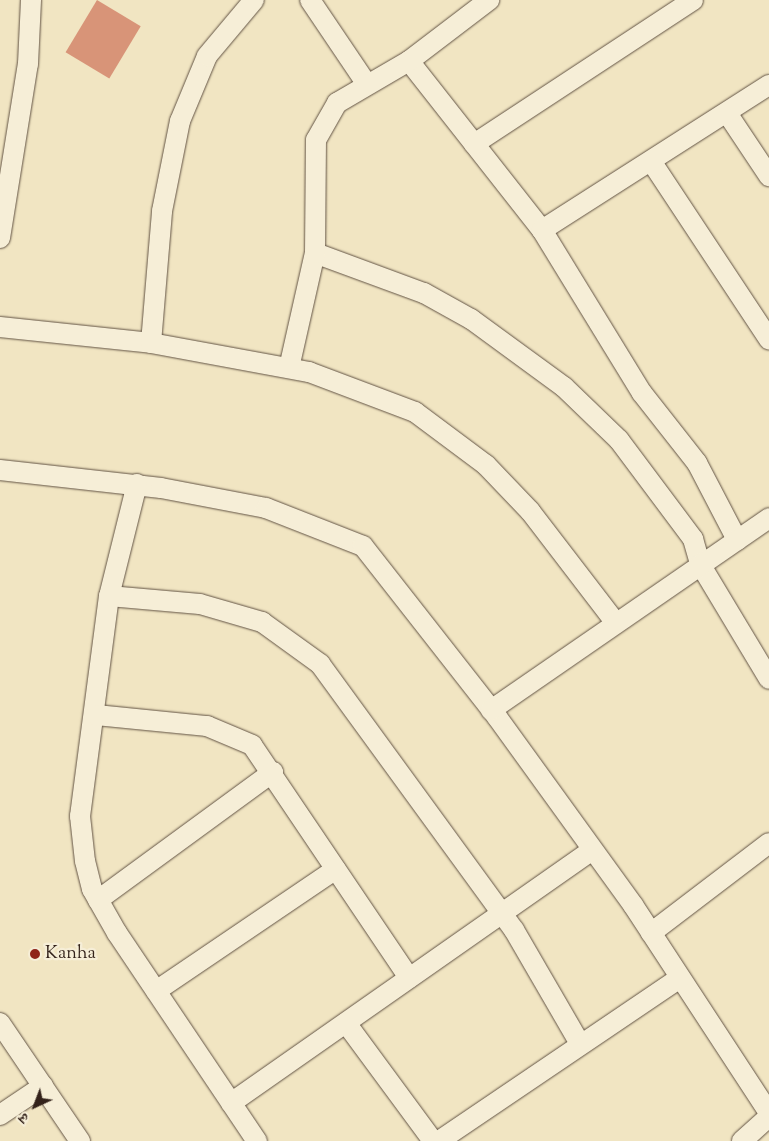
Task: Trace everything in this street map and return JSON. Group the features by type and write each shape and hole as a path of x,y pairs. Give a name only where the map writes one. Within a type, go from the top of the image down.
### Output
{"street":[{"path":"0,238 28,64 31,0"},
{"path":"151,343 162,212 180,121 207,56 254,0"},
{"path":"310,0 366,84"},
{"path":"289,368 315,253 316,140 337,103 366,84 409,61 489,0"},
{"path":"474,144 693,0"},
{"path":"409,61 542,230 642,393 697,463 737,540"},
{"path":"542,230 769,86"},
{"path":"727,113 769,176"},
{"path":"651,162 769,339"},
{"path":"315,253 424,293 487,330 564,388 619,440 693,539 700,564 769,679"},
{"path":"0,327 151,343 289,368 371,392 414,412 486,465 530,512 616,623"},
{"path":"0,470 137,484 266,508 363,546 492,710 592,850 651,934 769,1115 742,1141"},
{"path":"137,484 109,596 96,715 80,816 90,879 98,900 156,991 257,1141"},
{"path":"492,710 700,564 769,518"},
{"path":"109,596 200,604 262,622 320,664 502,914 580,1044"},
{"path":"96,715 207,726 252,745 273,772 409,978"},
{"path":"98,900 273,772"},
{"path":"651,934 768,845"},
{"path":"231,1103 592,850"},
{"path":"156,991 336,869"},
{"path":"438,1141 680,978"},
{"path":"0,1023 80,1141"},
{"path":"346,1023 433,1141"},
{"path":"0,1115 43,1086"}],"building":[{"path":"97,0 141,26 109,79 66,52"}],"place":[{"name":"Kanha","path":"35,954"}]}
